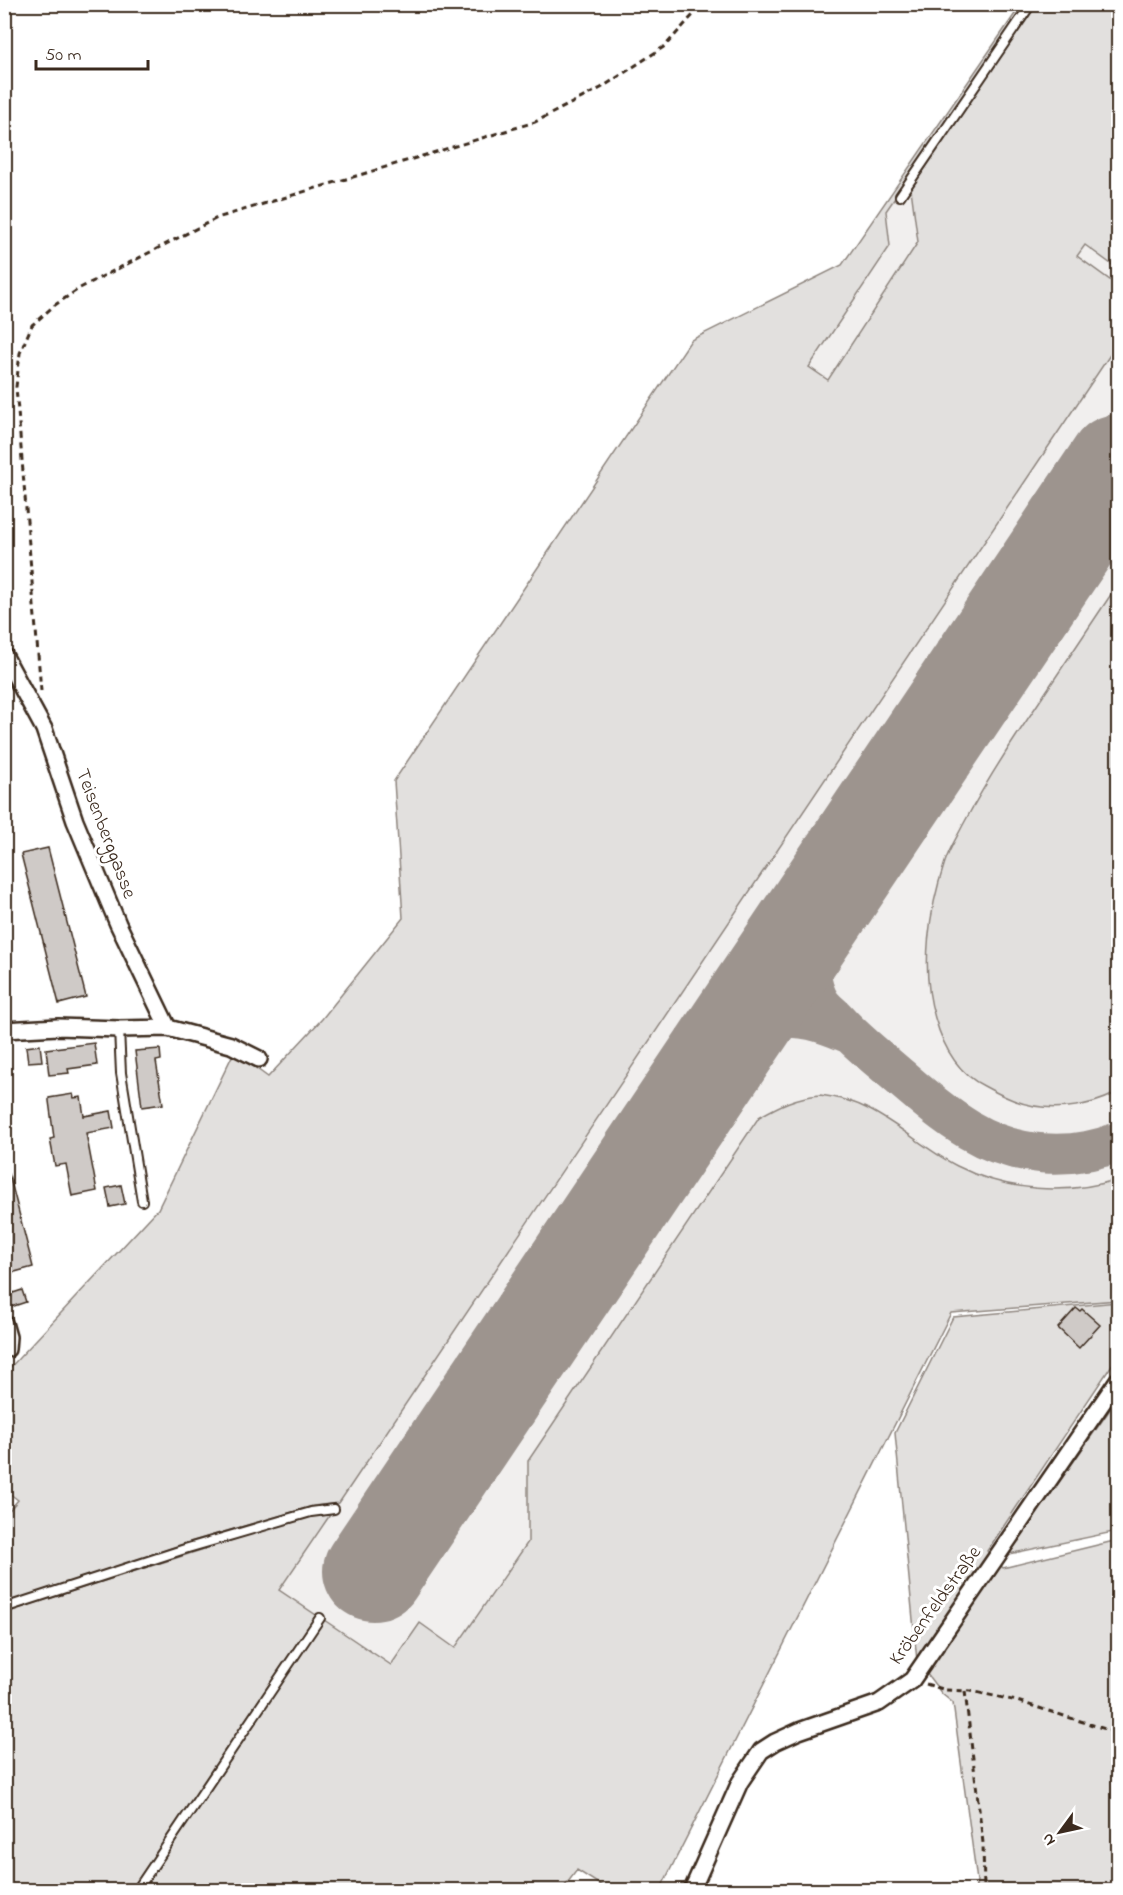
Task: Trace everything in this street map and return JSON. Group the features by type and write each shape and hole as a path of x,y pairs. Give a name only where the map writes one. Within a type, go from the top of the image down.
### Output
{"street":[{"name":"Teisenberggasse","path":"4,655 44,729 79,831 118,924 168,1028"},
{"path":"4,1030 58,1027 168,1028 231,1045 259,1059"},
{"path":"4,1323 8,1337 6,1349"},
{"name":"Kröbenfeldstraße","path":"692,1890 740,1782 761,1751 774,1742 799,1731 879,1703 912,1680 1119,1380"}],"lane":[{"path":"900,196 1031,4"},
{"path":"119,1029 121,1073 142,1201"},
{"path":"4,1608 188,1548 311,1512 334,1509"},
{"path":"137,1890 320,1617"}],"path":[{"path":"41,693 16,387 20,353 32,325 80,288 218,218 535,122 601,88 664,46 703,4"},
{"path":"912,1680 946,1690 965,1691 1017,1701 1119,1733"},
{"path":"965,1691 982,1843 984,1890"}],"shaded area":[{"path":"1021,5 1118,5 1118,1300 951,1313 660,1890 608,1890 577,1870 562,1890 5,1890 4,1515 18,1500 5,1490 5,1373 158,1209 234,1052 268,1077 322,1019 403,918 394,781 691,340 842,265"},
{"path":"1021,5 1028,5 886,211 890,246 809,367 828,380 918,242 911,189 916,177 1034,5 1118,5 1118,269 1085,245 1077,256 1118,286 1118,343 339,1503 313,1506 190,1542 5,1603 5,1515 18,1500 5,1490 5,1373 158,1209 234,1052 268,1077 322,1019 403,918 394,781 691,340 842,265"},
{"path":"1118,584 1118,1092 1080,1105 1039,1107 994,1092 966,1074 952,1058 942,1039 930,999 927,960 931,920 939,880 947,857 969,813 1012,743"},
{"path":"820,1095 862,1106 891,1122 946,1160 996,1181 1016,1186 1057,1189 1078,1188 1118,1179 1118,1300 951,1313 660,1890 608,1890 577,1870 562,1890 143,1890 324,1620 391,1665 420,1623 455,1648 528,1542 528,1461 759,1117 788,1102"},
{"path":"1118,1302 1118,1356 987,1551 1003,1568 1118,1540 1118,1890 975,1890 977,1881 953,1703 942,1694 917,1661 895,1433 953,1317"},
{"path":"1118,1398 1118,1531 1009,1554"},
{"path":"330,1515 279,1590 316,1615 131,1890 5,1890 4,1613 289,1522"}],"building":[{"path":"48,848 86,997 59,1004 21,854"},
{"path":"94,1043 97,1065 68,1069 69,1073 49,1075 46,1049"},
{"path":"40,1045 42,1061 28,1062 26,1047"},
{"path":"160,1049 161,1060 156,1061 163,1104 142,1107 135,1051"},
{"path":"73,1094 74,1098 81,1097 84,1116 111,1111 114,1128 86,1133 97,1191 72,1196 66,1164 55,1166 50,1139 54,1138 49,1098"},
{"path":"9,1174 33,1267 11,1273 4,1249 4,1175"},
{"path":"121,1185 125,1204 110,1207 106,1188"},
{"path":"22,1290 26,1302 11,1307 7,1295"},
{"path":"1076,1308 1080,1311 1082,1309 1100,1325 1079,1348 1058,1328"}],"taxiway":[{"path":"809,923 811,975 821,1004 861,1044 948,1116 986,1139 1023,1151 1062,1154 1100,1148 1118,1142"},
{"path":"726,1046 772,1021 785,1019 812,1020 848,1033"}],"runway":[{"path":"373,1571 1118,464"}]}
